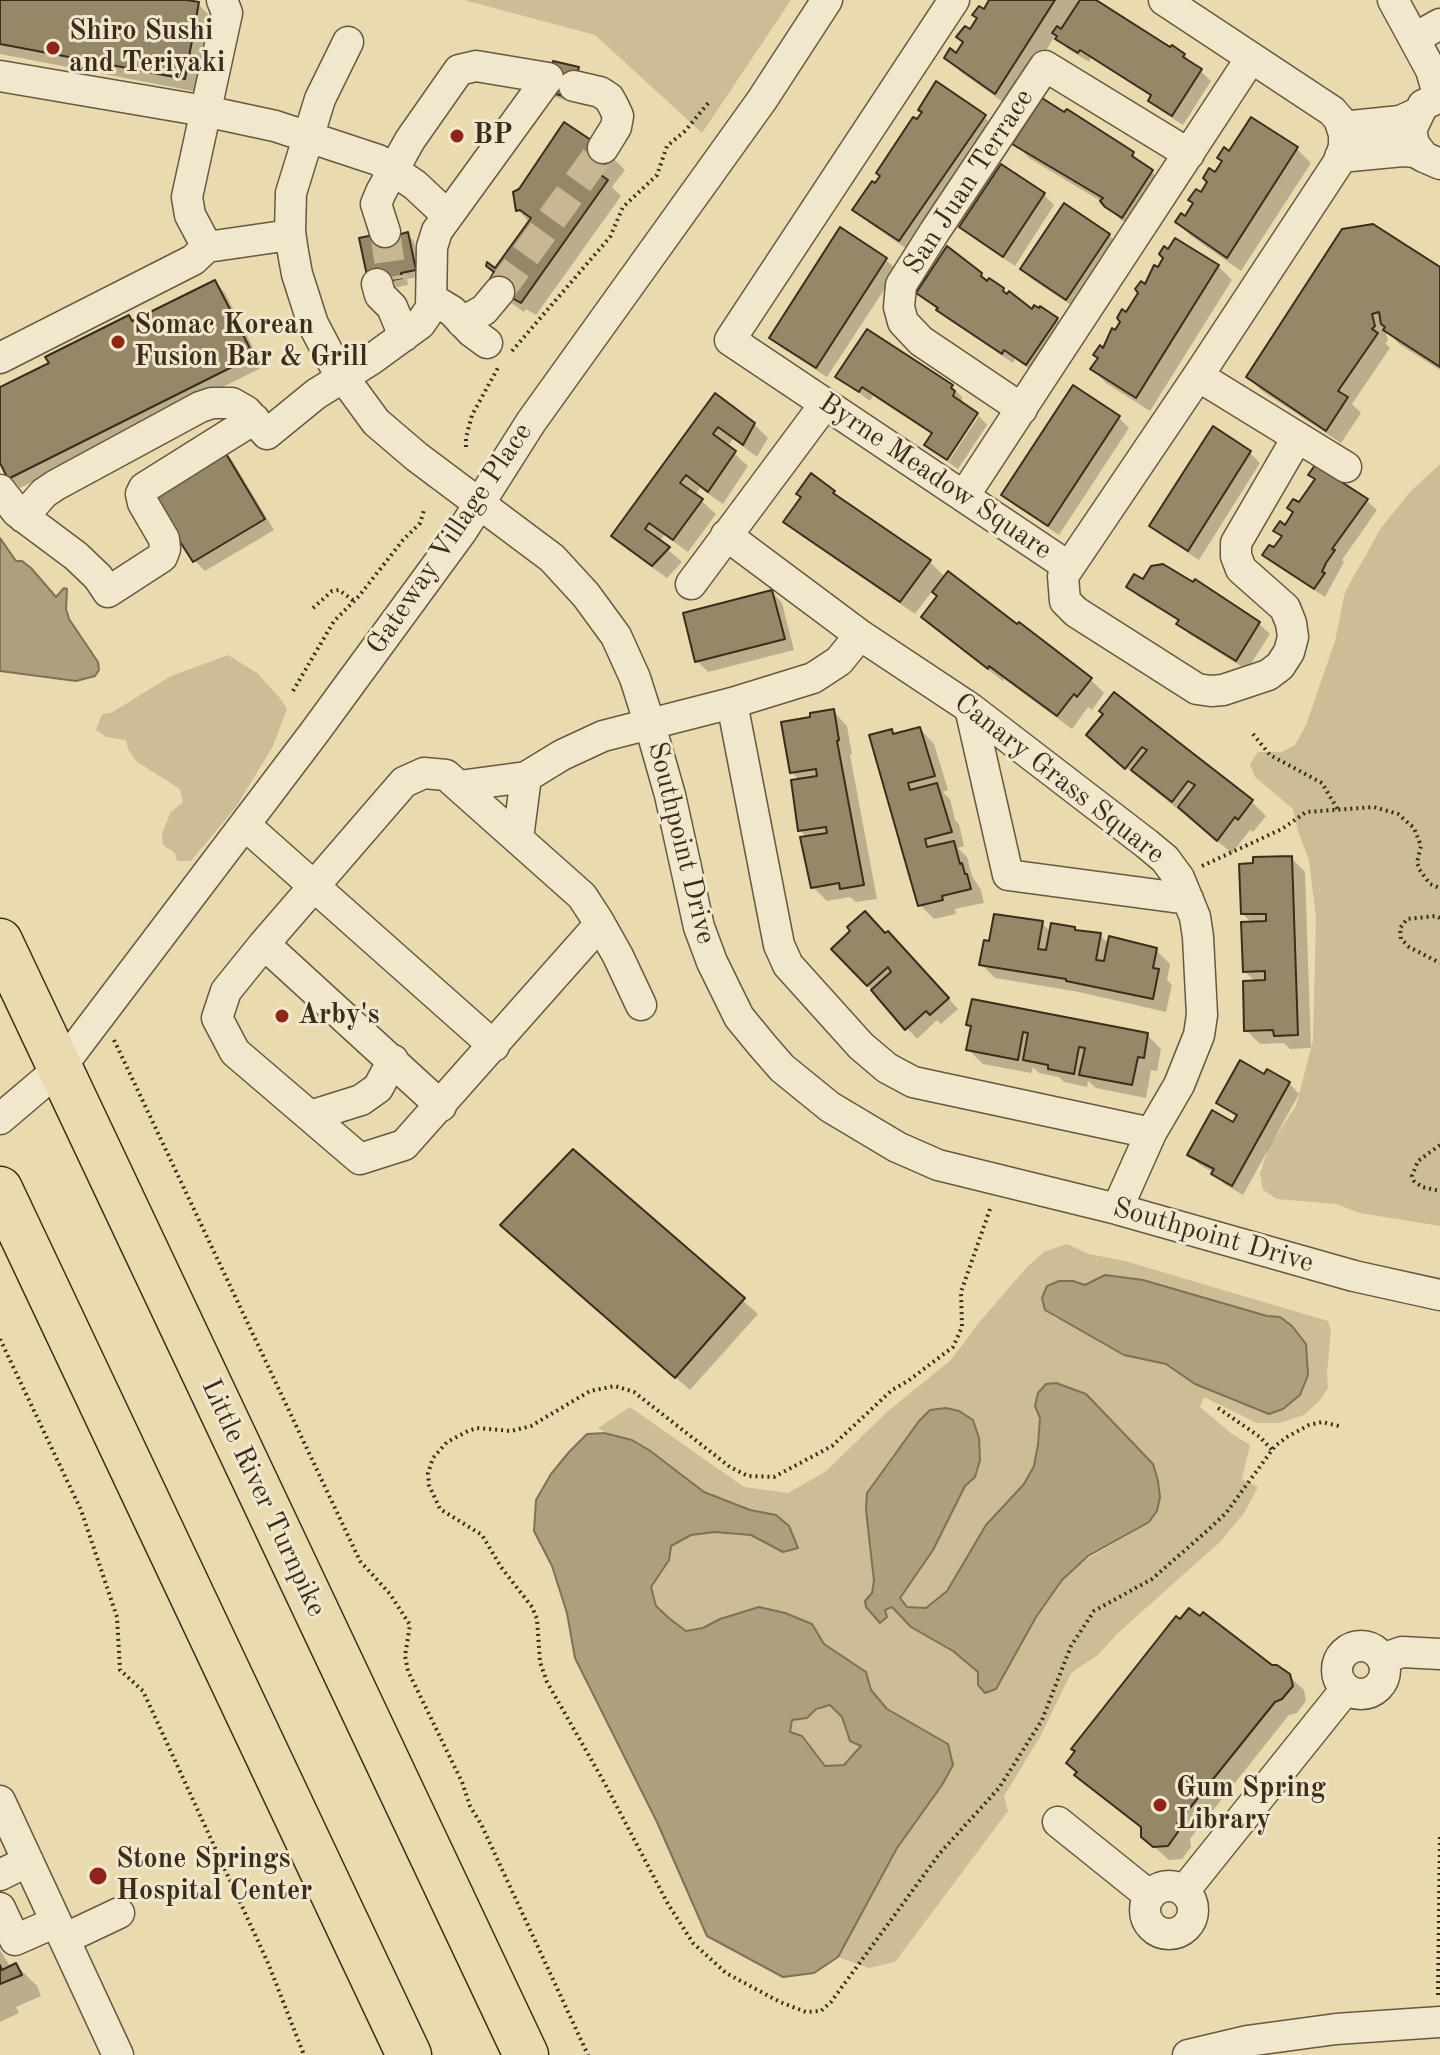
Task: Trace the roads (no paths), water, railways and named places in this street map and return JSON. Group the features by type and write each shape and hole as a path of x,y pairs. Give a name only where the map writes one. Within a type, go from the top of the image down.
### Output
{"highway":[{"name":"Little River Turnpike","path":"0,941 526,2055"},
{"path":"0,1189 409,2055"}],"street":[{"path":"207,247 190,215 187,197 227,13 222,0"},
{"name":"Gateway Village Place","path":"0,1119 60,1068 245,825 462,531 531,422 762,100 827,0"},
{"name":"Byrne Meadow Square","path":"954,0 730,340 1069,567 1198,376 1341,142"},
{"path":"1164,0 1323,104 1339,119 1341,142"},
{"path":"1393,0 1428,31 1433,102 1411,130 1414,144 1432,161"},
{"name":"Southpoint Drive","path":"348,42 320,99 291,193 290,235 297,274 313,324 343,378 376,422 390,436 552,558 586,595 626,654 670,795 699,927 712,962 739,1017 782,1068 862,1128 938,1165 1117,1209 1354,1276 1440,1295"},
{"path":"964,496 1251,58"},
{"path":"23,517 44,493 56,485 200,407 212,403 232,403 254,419 267,434 316,394 424,320 432,299 432,247 437,231 548,78 476,66 459,70 392,169 377,224"},
{"name":"San Juan Terrace","path":"1022,409 921,341 903,322 899,307 901,285 935,231 1045,66 1189,154"},
{"path":"0,76 275,126 365,155 415,185 447,215"},
{"path":"574,86 600,92 609,98 614,107 618,116 616,127 603,148"},
{"path":"1341,142 1400,121 1433,102"},
{"path":"1341,142 1408,151 1432,161"},
{"path":"0,358 193,260 207,247 290,235"},
{"path":"385,288 404,336"},
{"path":"462,322 484,310 499,292"},
{"path":"432,299 452,311 487,343"},
{"path":"1198,376 1346,467"},
{"path":"691,584 825,404"},
{"path":"0,490 23,517 76,556 98,577 108,592 162,557 165,549 164,539 143,503 141,494 144,488 254,419"},
{"path":"1069,567 1063,576 1065,601 1076,612 1197,689 1211,691 1239,686 1268,675 1280,666 1289,652 1293,637 1291,623 1285,608 1241,569 1236,556 1236,543 1297,438"},
{"name":"Canary Grass Square","path":"726,535 860,635 970,708 1147,844 1165,859 1183,889 1198,937 1202,1015 1193,1053 1179,1085 1151,1133 1117,1209"},
{"path":"459,786 526,777 562,755 603,736 732,703 813,678 839,661 860,635"},
{"path":"732,703 779,945 788,965 861,1046 887,1068 913,1082 1151,1133"},
{"path":"970,708 1008,875 1183,889"},
{"path":"600,924 404,1145 360,1159 235,1052 217,1018 226,991 264,944 404,782 424,773 446,775 582,896 600,924 641,1005"},
{"path":"518,838 526,777"},
{"path":"245,825 494,1046"},
{"path":"264,944 441,1106"},
{"path":"310,1116 361,1100 378,1088 393,1060"},
{"path":"1184,1891 1346,1689 1341,1683 1337,1666 1345,1652 1352,1648 1369,1647 1382,1659 1402,1652 1440,1654"},
{"path":"0,1801 118,2055"},
{"path":"1058,1822 1150,1896"},
{"path":"0,1875 28,1861"},
{"path":"1160,1887 1184,1891 1190,1898 1193,1911 1188,1925 1175,1933 1160,1932 1148,1922 1145,1906 1150,1896 1160,1887"},
{"path":"0,1908 15,1940 119,1913"},
{"path":"1188,2055 1247,2041 1439,2010"}],"tunnel":[{"path":"499,292 603,148"},
{"path":"385,232 392,280"}],"place":[{"name":"Shiro Sushi and Teriyaki","path":"53,48"},
{"name":"BP","path":"457,136"},
{"name":"Somac Korean Fusion Bar & Grill","path":"118,342"},
{"name":"Arby's","path":"282,1016"},
{"name":"Gum Spring Library","path":"1160,1805"},
{"name":"Stone Springs Hospital Center","path":"98,1876"}]}
